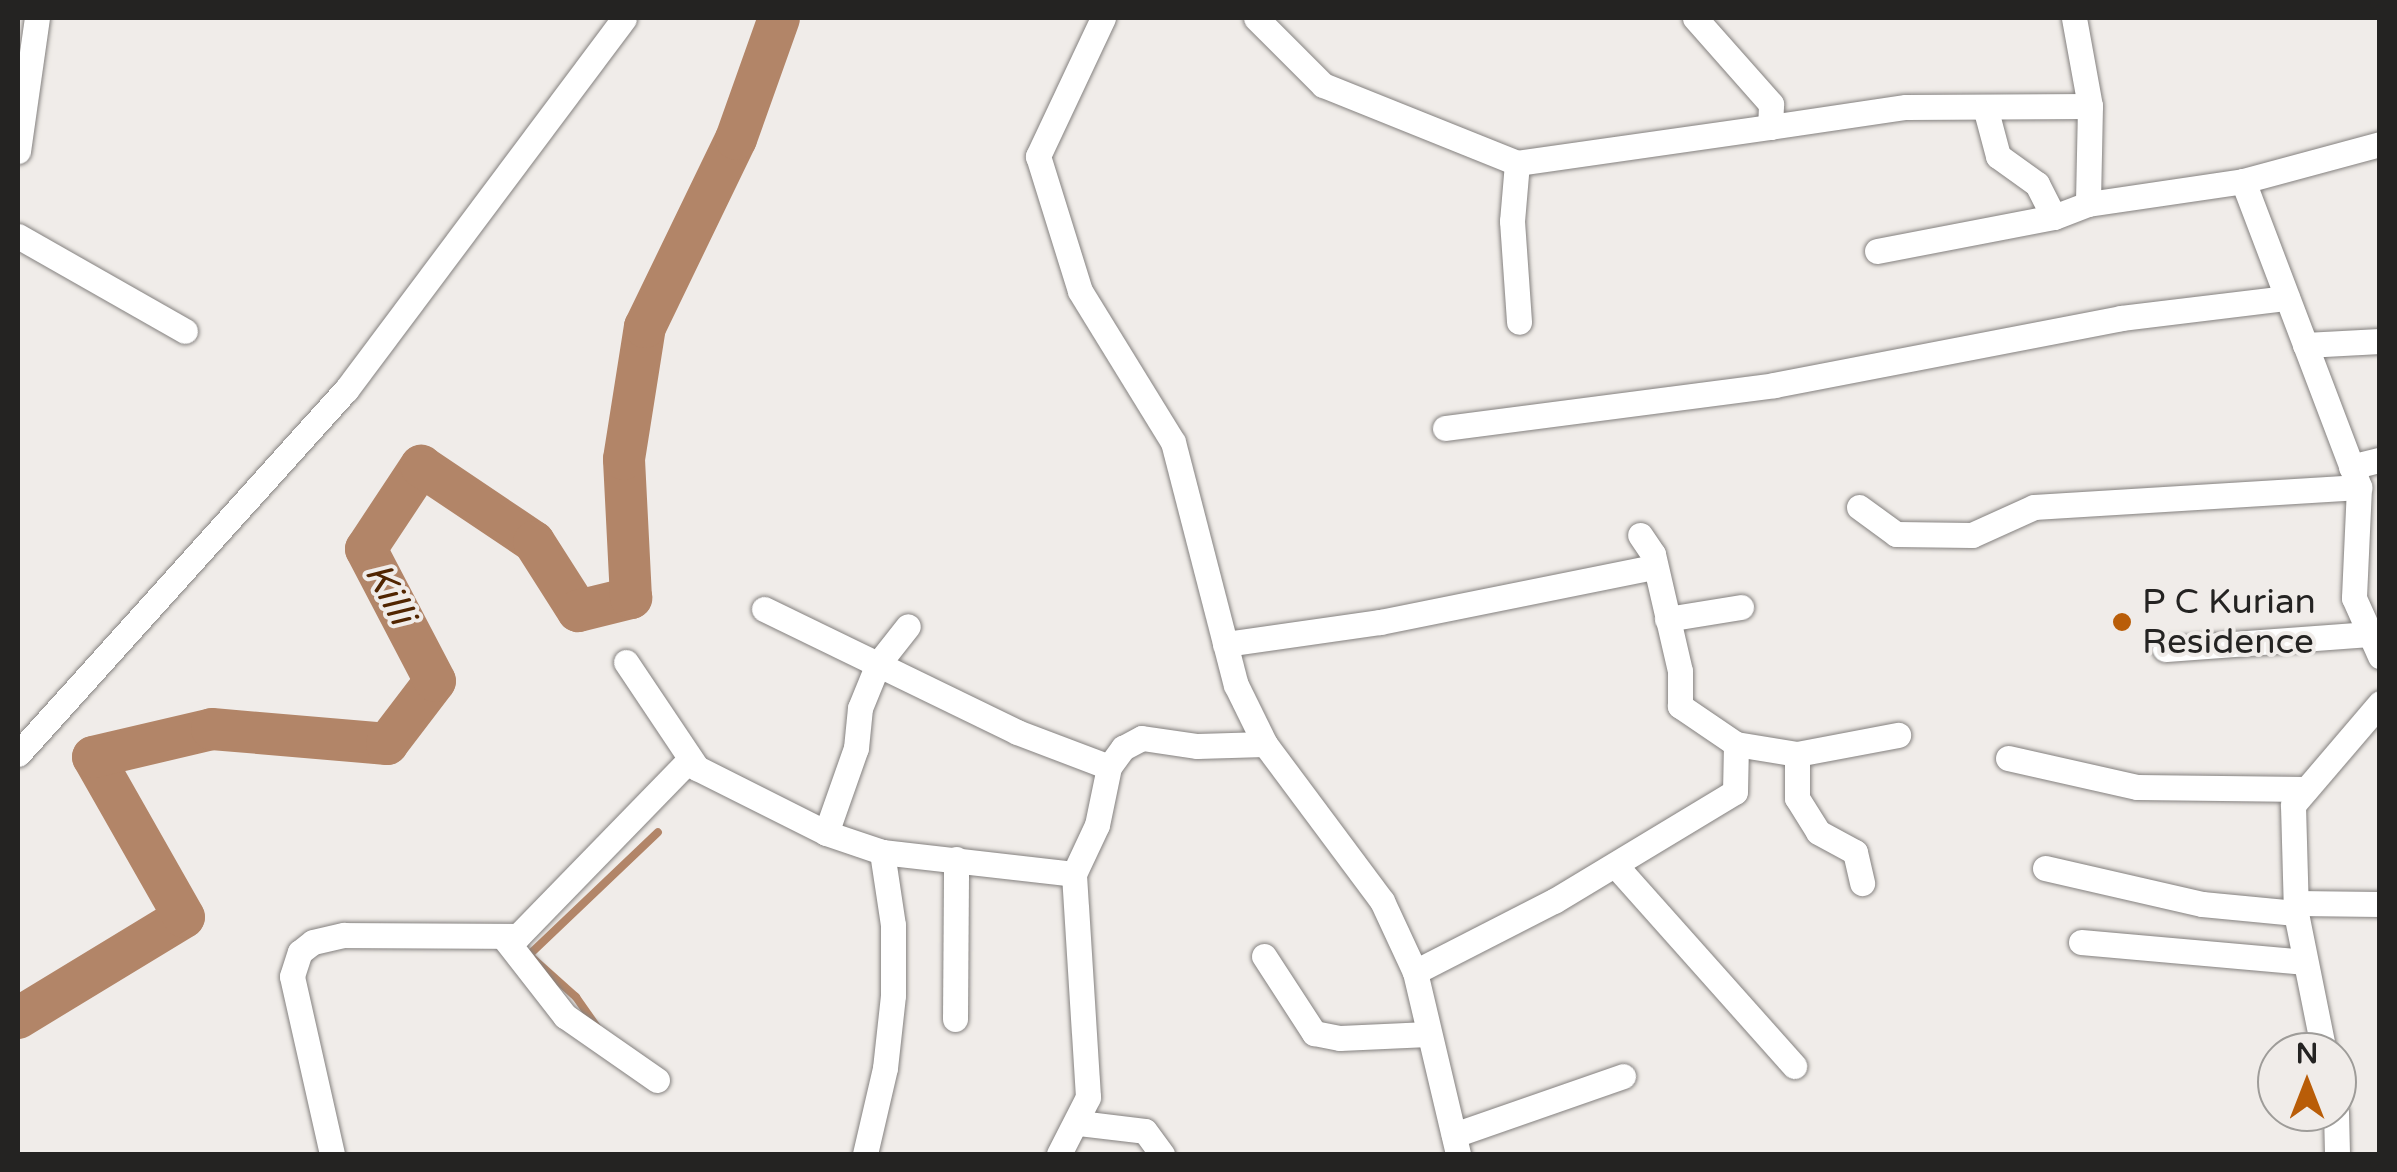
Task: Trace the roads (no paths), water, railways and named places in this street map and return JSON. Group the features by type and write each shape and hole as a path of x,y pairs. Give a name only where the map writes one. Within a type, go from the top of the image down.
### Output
{"street":[{"path":"18,151 36,18"},
{"path":"18,754 346,390 624,18"},
{"path":"1103,18 1038,156 1080,290 1173,442 1236,685 1265,744 1382,901 1416,972 1456,1145 1623,1076"},
{"path":"1256,18 1323,85 1518,163 1906,107 2090,106"},
{"path":"1695,18 1771,104 1770,127"},
{"path":"2074,18 2090,106 2088,204"},
{"path":"1985,107 1998,156 2037,184 2054,218"},
{"path":"1877,251 2054,218 2088,204 2243,182 2380,144"},
{"path":"1518,163 1512,222 1518,322"},
{"path":"2165,648 2375,645 2354,598 2355,477 2243,182"},
{"path":"18,236 186,331"},
{"path":"1445,428 1774,385 2120,318 2287,298"},
{"path":"2305,346 2380,340"},
{"path":"1858,507 1896,534 1972,536 2034,507 2355,477 2380,460"},
{"path":"1640,536 1654,567 1680,671 1680,706 1736,744 1798,754 1898,735"},
{"path":"1226,644 1380,622 1654,567"},
{"path":"764,608 1017,732 1109,767"},
{"path":"1666,619 1741,608"},
{"path":"826,833 878,664 908,626"},
{"path":"626,662 688,761 826,833 882,852 1074,874"},
{"path":"2319,1032 2303,962 2296,908 2293,805 2380,703"},
{"path":"1162,1154 1145,1131 1070,1138 1088,1097 1074,874 1097,824 1109,767 1123,748 1142,738 1265,744"},
{"path":"1416,972 1616,866 1735,792 1736,744"},
{"path":"1798,754 1798,798 1818,832 1855,852 1862,883"},
{"path":"2008,758 2137,787 2306,789"},
{"path":"332,1154 292,976 300,952 344,935 506,939 525,931 688,761"},
{"path":"865,1154 886,1068 893,995 893,925 882,852"},
{"path":"955,1019 956,859"},
{"path":"1616,866 1794,1066"},
{"path":"2045,868 2202,904 2296,908 2380,904"},
{"path":"506,939 566,1016 657,1080"},
{"path":"2081,942 2303,962"},
{"path":"1264,956 1314,1032 1340,1038 1428,1034"}],"waterway":[{"name":"Killi","path":"18,1018 184,917 93,757 212,729 387,744 435,681 366,549 421,466 534,542 578,611 631,598 624,459 645,327 736,139 779,18"},
{"path":"597,1027 576,997 529,955 658,832"}],"place":[{"name":"P C Kurian Residence","path":"2122,622"}]}
